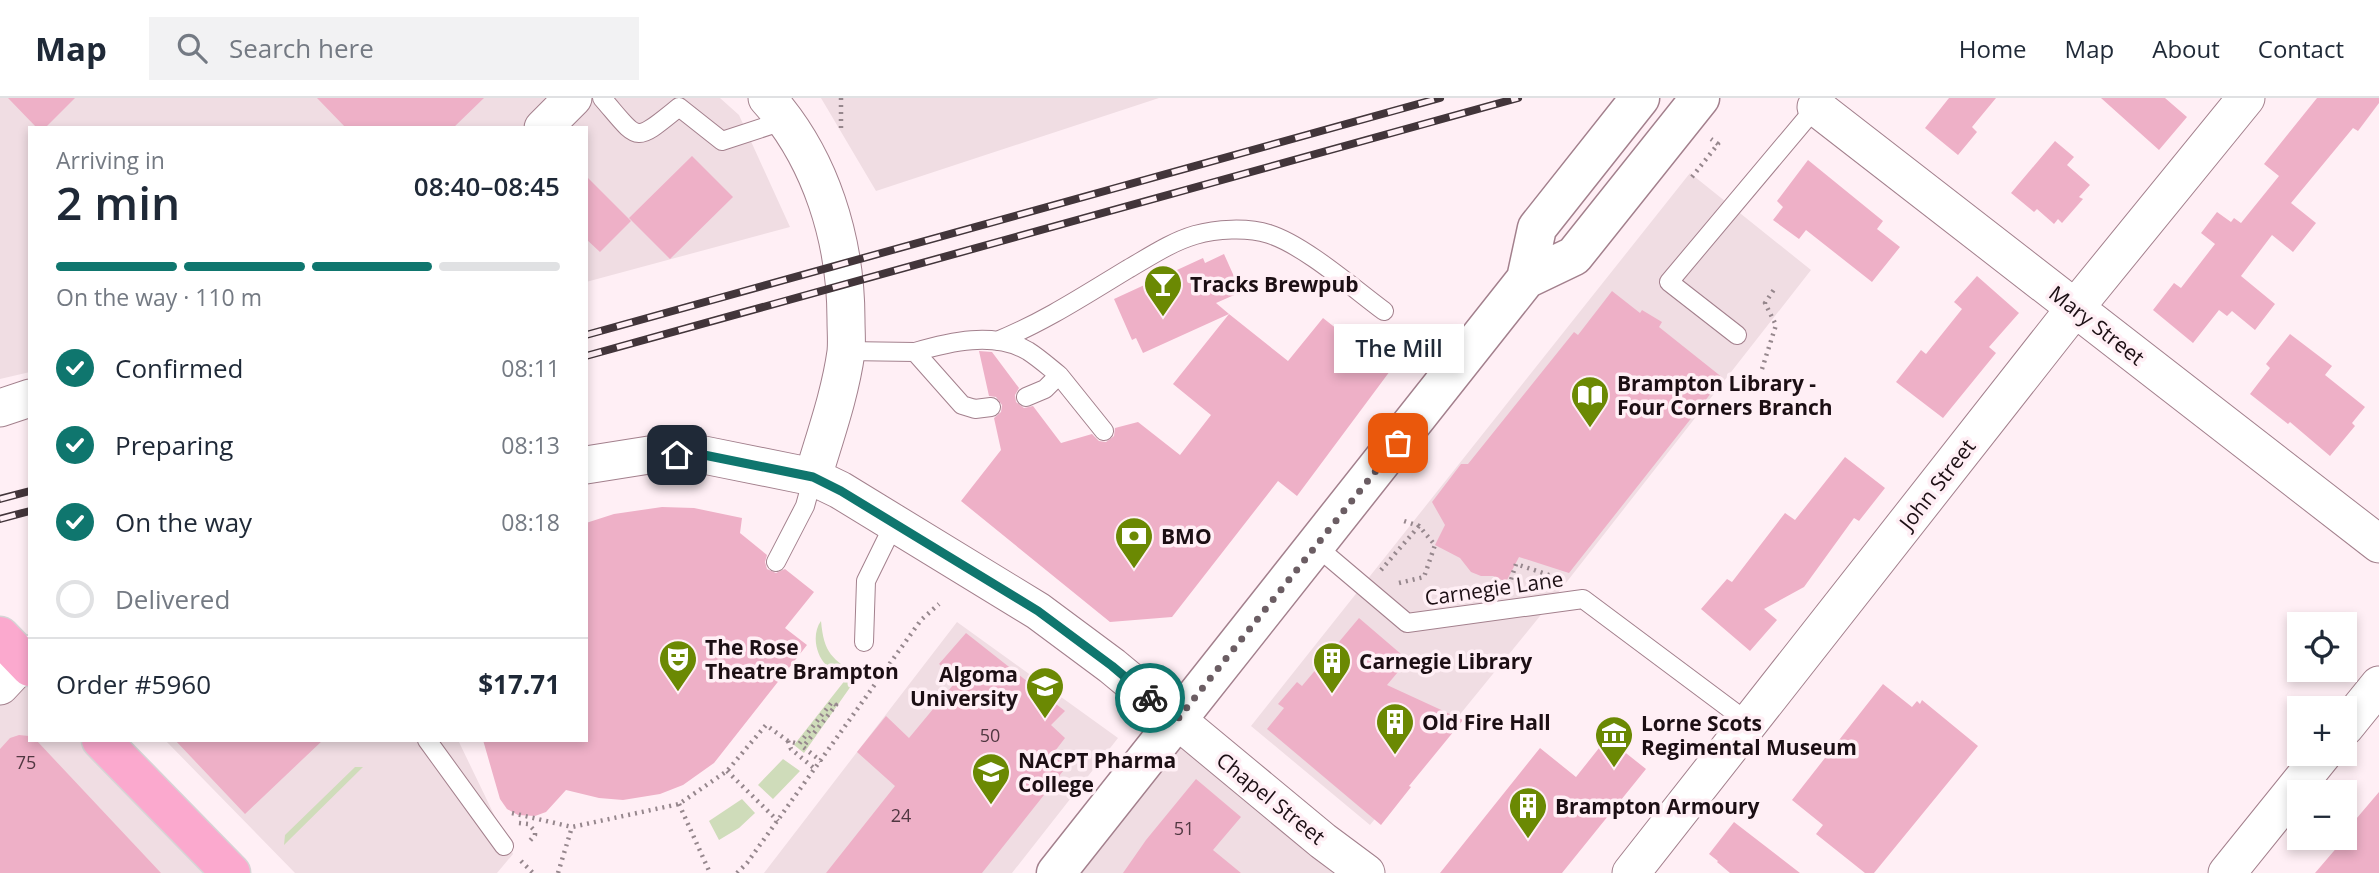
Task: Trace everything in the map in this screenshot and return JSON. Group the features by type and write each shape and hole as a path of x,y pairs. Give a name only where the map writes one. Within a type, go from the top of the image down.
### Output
{"main road":[{"path":"1056,873 1526,279 1537,228 1640,98"},
{"path":"1526,279 1574,256 1700,98"},
{"path":"103,742 231,873"}],"street":[{"path":"545,126 573,98"},
{"name":"John Street","path":"1631,873 2076,308 2246,98"},
{"name":"Mary Street","path":"1816,107 2379,544"},
{"path":"777,109 820,180 839,245 846,289 846,351 836,400 813,477"},
{"path":"0,408 28,399"},
{"name":"Chapel Street","path":"588,465 649,455 704,455 813,477 841,491 1038,611 1112,666 1323,841 1366,873"},
{"path":"2357,712 2379,685"},
{"path":"2227,873 2313,766"}],"lane":[{"path":"602,98 632,132 640,134 653,129 679,107 722,141 777,109"},
{"path":"1737,335 1669,282 1816,107"},
{"path":"998,341 1028,328 1160,251 1194,236 1222,231 1269,234 1315,259 1384,310"},
{"path":"846,351 915,352 951,341 998,341 1026,350 1059,375 1104,431"},
{"path":"915,352 962,405 975,409 991,407"},
{"path":"1026,397 1045,389 1059,375"},
{"path":"776,562 805,506 813,477"},
{"path":"864,642 866,581 894,524"},
{"name":"Carnegie Lane","path":"1316,546 1407,623 1583,599 1749,723"},
{"path":"428,742 504,846"}],"path":[{"path":"841,98 841,128"},
{"path":"1692,177 1718,144 1709,138"},
{"path":"1762,369 1776,325 1765,303 1775,288"},
{"path":"1392,585 1424,578 1435,545 1419,526 1404,521"},
{"path":"1384,580 1377,574 1419,526"},
{"path":"737,873 779,821 921,620 939,604"},
{"path":"540,820 572,827 679,804 727,771 766,725 788,741 799,744 832,702 836,705 803,747 821,761"},
{"path":"788,741 791,749 815,769"},
{"path":"727,771 779,821"},
{"path":"679,804 710,873"},
{"path":"558,873 572,827"}],"shaded area":[{"path":"0,98 720,98 739,115 790,227 588,281 588,126 28,126 28,372 0,379"},
{"path":"821,98 1159,98 876,191"},
{"path":"1690,173 1811,270 1540,616 1370,825 1251,726"},
{"path":"957,622 1118,738 1012,873 764,873"},
{"path":"0,636 28,665 28,742 103,742 231,873 0,873"},
{"path":"1177,720 1358,873 1056,873"},
{"path":"167,742 459,742 513,854 497,873 295,873"}],"green space":[{"path":"821,621 824,641 831,654 858,676 804,753 794,745 846,679 826,665 819,655 816,631"},
{"path":"783,759 800,771 773,799 758,785"},
{"path":"355,767 363,767 284,845 285,835"},
{"path":"742,799 755,813 739,828 719,840 709,821"}],"building":[{"path":"8,98 75,98 47,126 35,126"},
{"path":"317,98 484,98 455,126 344,126"},
{"path":"1949,98 1996,98 1972,127 1977,132 1958,155 1925,128"},
{"path":"2101,98 2165,98 2187,117 2159,150"},
{"path":"2317,98 2379,98 2379,103 2358,131 2353,128 2291,203 2316,223 2293,252 2272,235 2241,276 2275,304 2255,330 2232,311 2227,316 2219,310 2193,343 2153,310 2174,283 2181,288 2215,244 2201,233 2217,212 2231,222 2234,218 2241,223 2279,176 2264,164"},
{"path":"2055,141 2074,157 2067,165 2090,185 2079,197 2083,199 2062,223 2058,219 2054,224 2037,209 2034,212 2011,193"},
{"path":"692,156 733,197 670,259 629,218"},
{"path":"1808,160 1883,221 1877,229 1900,247 1872,282 1806,230 1799,239 1773,220 1783,207 1777,201"},
{"path":"588,178 631,221 600,252 588,241"},
{"path":"1224,254 1241,292 1216,303 1229,314 1143,353 1136,338 1132,340 1114,299 1203,258 1205,263"},
{"path":"1977,276 2019,313 1989,347 1996,353 1943,418 1896,382 1921,350 1926,354 1962,309 1954,302"},
{"name":"Brampton Library - Four Corners Branch","path":"1612,291 1640,313 1642,310 1662,322 1659,327 1723,378 1569,573 1519,557 1506,582 1493,576 1481,576 1471,572 1460,558 1435,545 1445,525 1432,502 1461,464 1468,464 1574,332 1578,335"},
{"path":"1229,314 1288,361 1323,318 1390,371 1297,496 1278,481 1172,617 1110,622 961,501 1001,450 994,418 1001,412 1002,405 996,397 989,396 979,351 992,352 1019,388 1015,395 1016,402 1024,408 1033,406 1061,443 1092,434 1099,441 1106,442 1114,436 1115,428 1138,422 1180,455 1211,415 1173,384"},
{"path":"2290,334 2332,366 2325,375 2365,407 2352,423 2355,426 2330,456 2290,422 2288,424 2250,394 2270,368 2266,364"},
{"path":"1845,457 1885,488 1859,521 1854,518 1804,587 1764,609 1777,620 1750,651 1701,609 1727,579 1732,582 1785,513 1795,520"},
{"name":"The Rose Theatre Brampton","path":"662,507 694,508 742,518 740,533 767,555 767,569 776,573 785,569 814,592 785,628 807,645 714,763 683,785 660,794 623,800 599,798 566,790 546,812 535,816 518,815 507,809 500,799 484,742 588,742 588,522 614,514"},
{"path":"1359,618 1408,660 1387,685 1463,720 1381,825 1267,729 1284,708 1278,704 1297,682 1302,686"},
{"path":"966,633 1065,711 1051,725 1065,738 1052,755 1067,766 982,873 826,873 895,786 857,752 886,716 909,738 958,679 939,664"},
{"path":"1883,684 1912,707 1917,701 1920,704 1922,700 1978,746 1874,873 1865,873 1816,834 1823,825 1792,800"},
{"path":"28,736 28,742 38,742 161,873 0,873 0,749 10,738"},
{"name":"Brampton Armoury","path":"1607,738 1646,769 1562,873 1440,873 1540,748 1576,777"},
{"path":"177,742 321,742 245,814"},
{"path":"1196,779 1241,817 1213,850 1241,873 1123,873 1146,840"},
{"path":"2379,792 2379,873 2315,873 2335,850 2357,850 2357,818"},
{"path":"1734,822 1800,873 1730,873 1709,854"}],"railway":[{"path":"588,334 1440,98"},
{"path":"588,355 1518,98"},
{"path":"0,499 28,492"},
{"path":"0,519 28,512"}],"way so far":[{"path":"1150,698 1177,720 1398,443"}],"place":[{"name":"Tracks Brewpub","path":"1163,318"},
{"name":"Brampton Library - Four Corners Branch","path":"1590,429"},
{"name":"The Mill","path":"1398,443"},
{"name":"BMO","path":"1134,570"},
{"name":"The Rose Theatre Brampton","path":"678,693"},
{"name":"Carnegie Library","path":"1332,695"},
{"name":"Algoma University","path":"1045,720"},
{"name":"Old Fire Hall","path":"1395,756"},
{"name":"Lorne Scots Regimental Museum","path":"1614,769"},
{"name":"NACPT Pharma College","path":"991,806"},
{"name":"Brampton Armoury","path":"1528,840"}],"route":[{"path":"677,455 704,455 813,477 841,491 1038,611 1150,698"}]}
